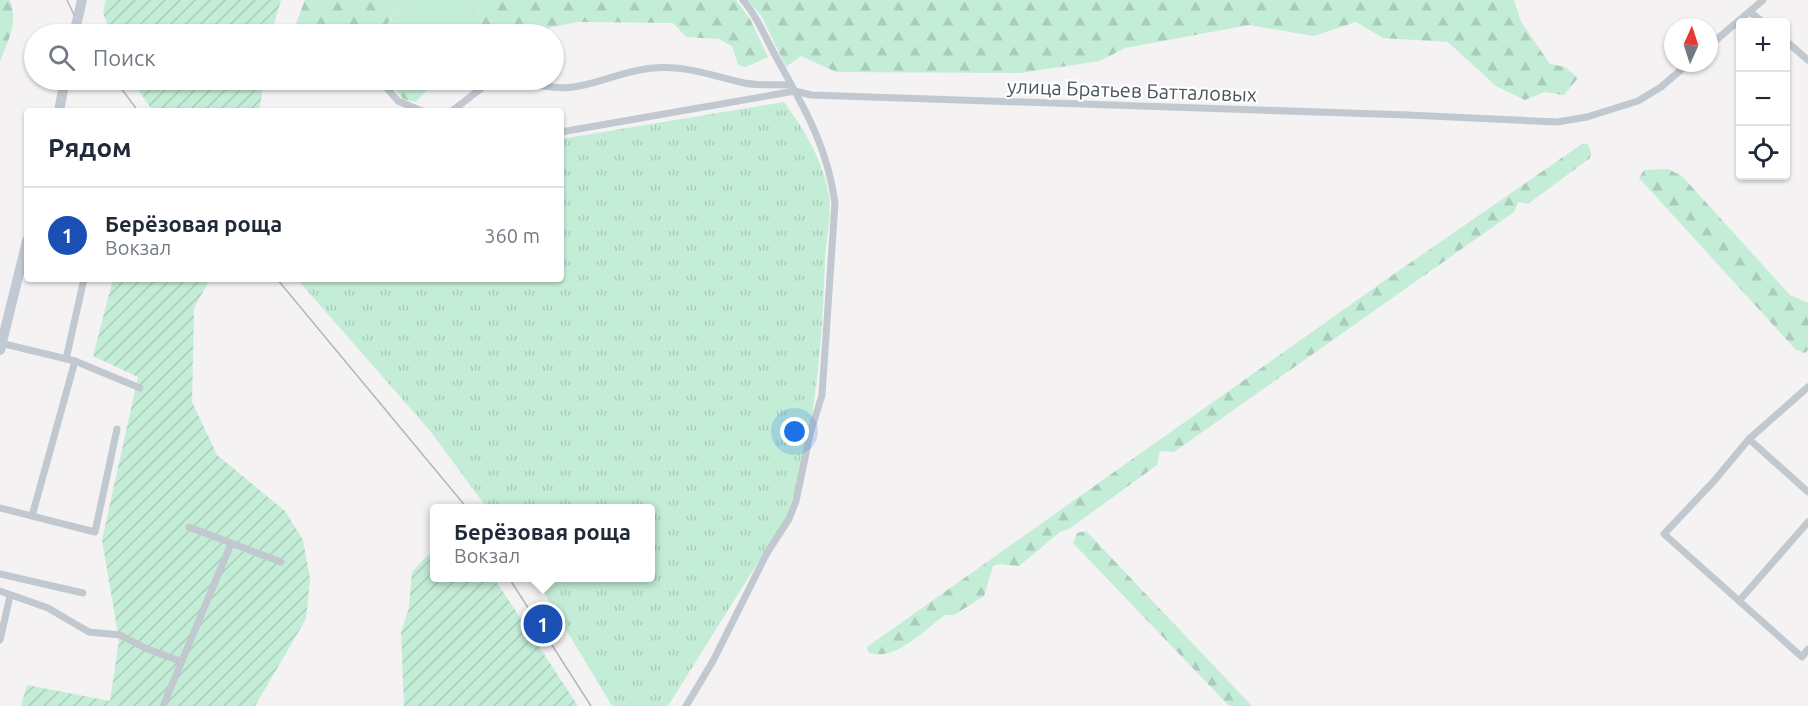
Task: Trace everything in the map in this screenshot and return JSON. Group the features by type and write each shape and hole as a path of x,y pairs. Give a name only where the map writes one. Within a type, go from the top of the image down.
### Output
{"street":[{"path":"76,24 82,0"},
{"path":"686,706 713,662 766,553 794,509 810,434 822,395 836,203 826,155 793,88 750,8 743,0"},
{"path":"1718,39 1763,0"},
{"path":"1750,12 1758,18"},
{"path":"1790,45 1808,60"},
{"path":"564,88 592,86 642,70 681,68 746,83 793,88"},
{"name":"улица Братьев Батталовых","path":"564,131 793,88 811,95 1557,122 1587,117 1638,101 1661,87 1678,72"},
{"path":"60,108 63,90"},
{"path":"389,90 398,100 419,108"},
{"path":"457,108 479,90"},
{"path":"24,253 0,345 75,361 140,388"},
{"path":"66,359 83,282"},
{"path":"32,516 75,361"},
{"path":"1807,391 1749,439 1714,481 1664,534 1802,657 1808,649"},
{"path":"0,508 95,532 117,429"},
{"path":"1749,439 1808,492"},
{"path":"1739,601 1808,522"},
{"path":"189,526 281,562"},
{"path":"163,706 231,544"},
{"path":"0,574 83,592"},
{"path":"0,591 48,608 89,632 120,635 145,648 180,661"},
{"path":"0,640 10,596"}],"green space":[{"path":"0,0 10,0 13,24 0,61"},
{"path":"106,0 281,0 274,24 107,24 103,13"},
{"path":"305,0 403,0 388,24 296,24"},
{"path":"403,0 477,0 481,24 388,24"},
{"path":"477,0 736,0 750,19 768,57 746,67 738,65 732,46 719,39 686,37 673,23 481,24"},
{"path":"748,0 1514,0 1521,22 1550,64 1565,67 1578,78 1564,95 1544,92 1525,100 1496,86 1448,42 1383,38 1356,22 1314,36 1249,25 1125,48 1100,61 1020,73 836,72 801,56 786,67 762,17"},
{"path":"138,90 262,90 259,108 151,108"},
{"path":"396,90 427,90 416,102 403,99"},
{"path":"784,102 818,158 829,196 816,389 797,485 787,516 668,706 612,706 537,582 655,582 655,504 484,504 431,432 300,282 564,282 564,139"},
{"path":"1582,144 1588,144 1591,152 1590,158 1528,204 1518,202 1514,212 1174,452 1160,451 1157,465 1069,529 1060,532 1019,566 1000,564 993,566 984,596 954,615 945,615 898,649 878,654 868,652 867,647 1391,276"},
{"path":"1668,169 1682,176 1790,295 1808,303 1808,350 1805,353 1796,350 1639,178 1644,170"},
{"path":"112,282 208,282 194,308 192,402 217,455 285,511 303,540 310,579 306,619 255,706 21,706 27,685 110,701 119,640 102,540 138,377 93,356"},
{"path":"1086,531 1252,706 1229,706 1073,543 1077,533"},
{"path":"430,555 430,582 497,582 578,706 404,706 401,632 409,608 412,572"}],"railway":[{"path":"67,0 78,24"},
{"path":"122,90 136,108"},
{"path":"279,282 464,504"},
{"path":"512,582 591,706"}],"place":[{"name":"Берёзовая роща","path":"543,624"}]}
